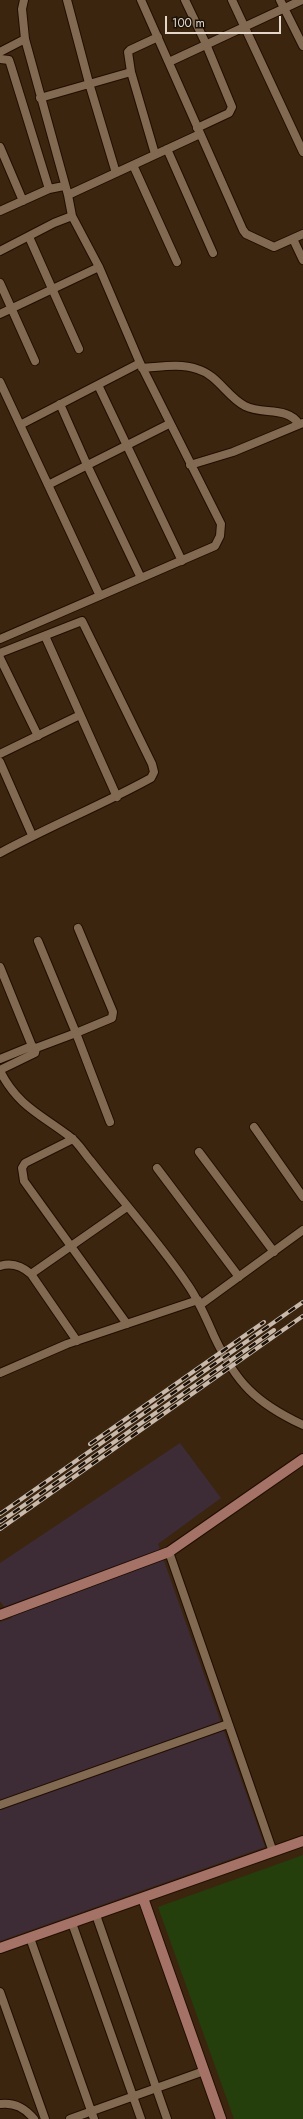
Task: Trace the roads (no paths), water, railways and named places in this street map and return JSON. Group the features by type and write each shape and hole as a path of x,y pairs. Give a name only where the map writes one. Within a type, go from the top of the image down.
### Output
{"main road":[{"path":"0,1615 169,1552 303,1459"},
{"path":"0,1948 303,1841"},
{"path":"143,1898 221,2119"}],"street":[{"path":"0,639 215,546 220,536 221,524 169,424 141,366 99,267 72,216 68,195 64,186 25,39 22,9 24,0"},
{"path":"67,0 89,83 116,173"},
{"path":"141,0 198,131 246,234 274,247 303,234"},
{"path":"68,195 166,149 229,113 232,107 206,44 185,0"},
{"path":"232,0 303,152"},
{"path":"280,0 303,46"},
{"path":"169,62 302,0"},
{"path":"155,154 131,72 128,52 158,37"},
{"path":"0,52 25,39"},
{"path":"0,59 9,60 12,66 48,189"},
{"path":"40,98 131,72"},
{"path":"0,147 22,201"},
{"path":"166,149 212,253"},
{"path":"133,165 177,262"},
{"path":"0,211 48,189 64,186"},
{"path":"0,251 54,223 72,216"},
{"path":"29,237 79,349"},
{"path":"293,238 303,260"},
{"path":"0,314 99,267"},
{"path":"0,283 35,361"},
{"path":"20,425 98,385 141,366 177,366 198,369 209,374 238,402 246,407 268,412 286,413 301,423"},
{"path":"0,382 100,596"},
{"path":"98,385 182,561"},
{"path":"60,404 87,465 141,578"},
{"path":"190,465 233,452 301,423"},
{"path":"48,485 169,424"},
{"path":"0,654 79,621 85,624 152,764 154,772 151,778 117,797 32,835 0,853"},
{"path":"45,636 117,797"},
{"path":"0,658 38,736"},
{"path":"0,754 80,716"},
{"path":"0,762 32,835"},
{"path":"0,1059 76,1033 113,1016 113,1012 78,928"},
{"path":"38,941 76,1033 110,1122"},
{"path":"0,967 34,1047 35,1053 0,1071 8,1086 23,1104 73,1140 178,1270 199,1303 227,1363 244,1387 260,1400 285,1416 303,1424"},
{"path":"254,1126 303,1198"},
{"path":"73,1140 25,1163 22,1168 24,1181 127,1324"},
{"path":"199,1152 274,1252"},
{"path":"157,1168 239,1277"},
{"path":"31,1274 127,1207"},
{"path":"0,1373 76,1341 199,1303 239,1277 303,1230"},
{"path":"0,1266 14,1264 26,1269 31,1274 76,1341"},
{"path":"169,1552 273,1852"},
{"path":"0,1805 228,1724"},
{"path":"96,1915 167,2119"},
{"path":"72,1923 141,2119"},
{"path":"30,1938 93,2115"},
{"path":"0,1992 45,2119"},
{"path":"70,2119 93,2115 133,2096 204,2071"},
{"path":"0,2104 16,2105 27,2110 34,2119"}],"railway":[{"path":"0,1514 303,1302"},
{"path":"0,1529 303,1316"},
{"path":"90,1444 264,1322"},
{"path":"0,1522 274,1330"}]}
